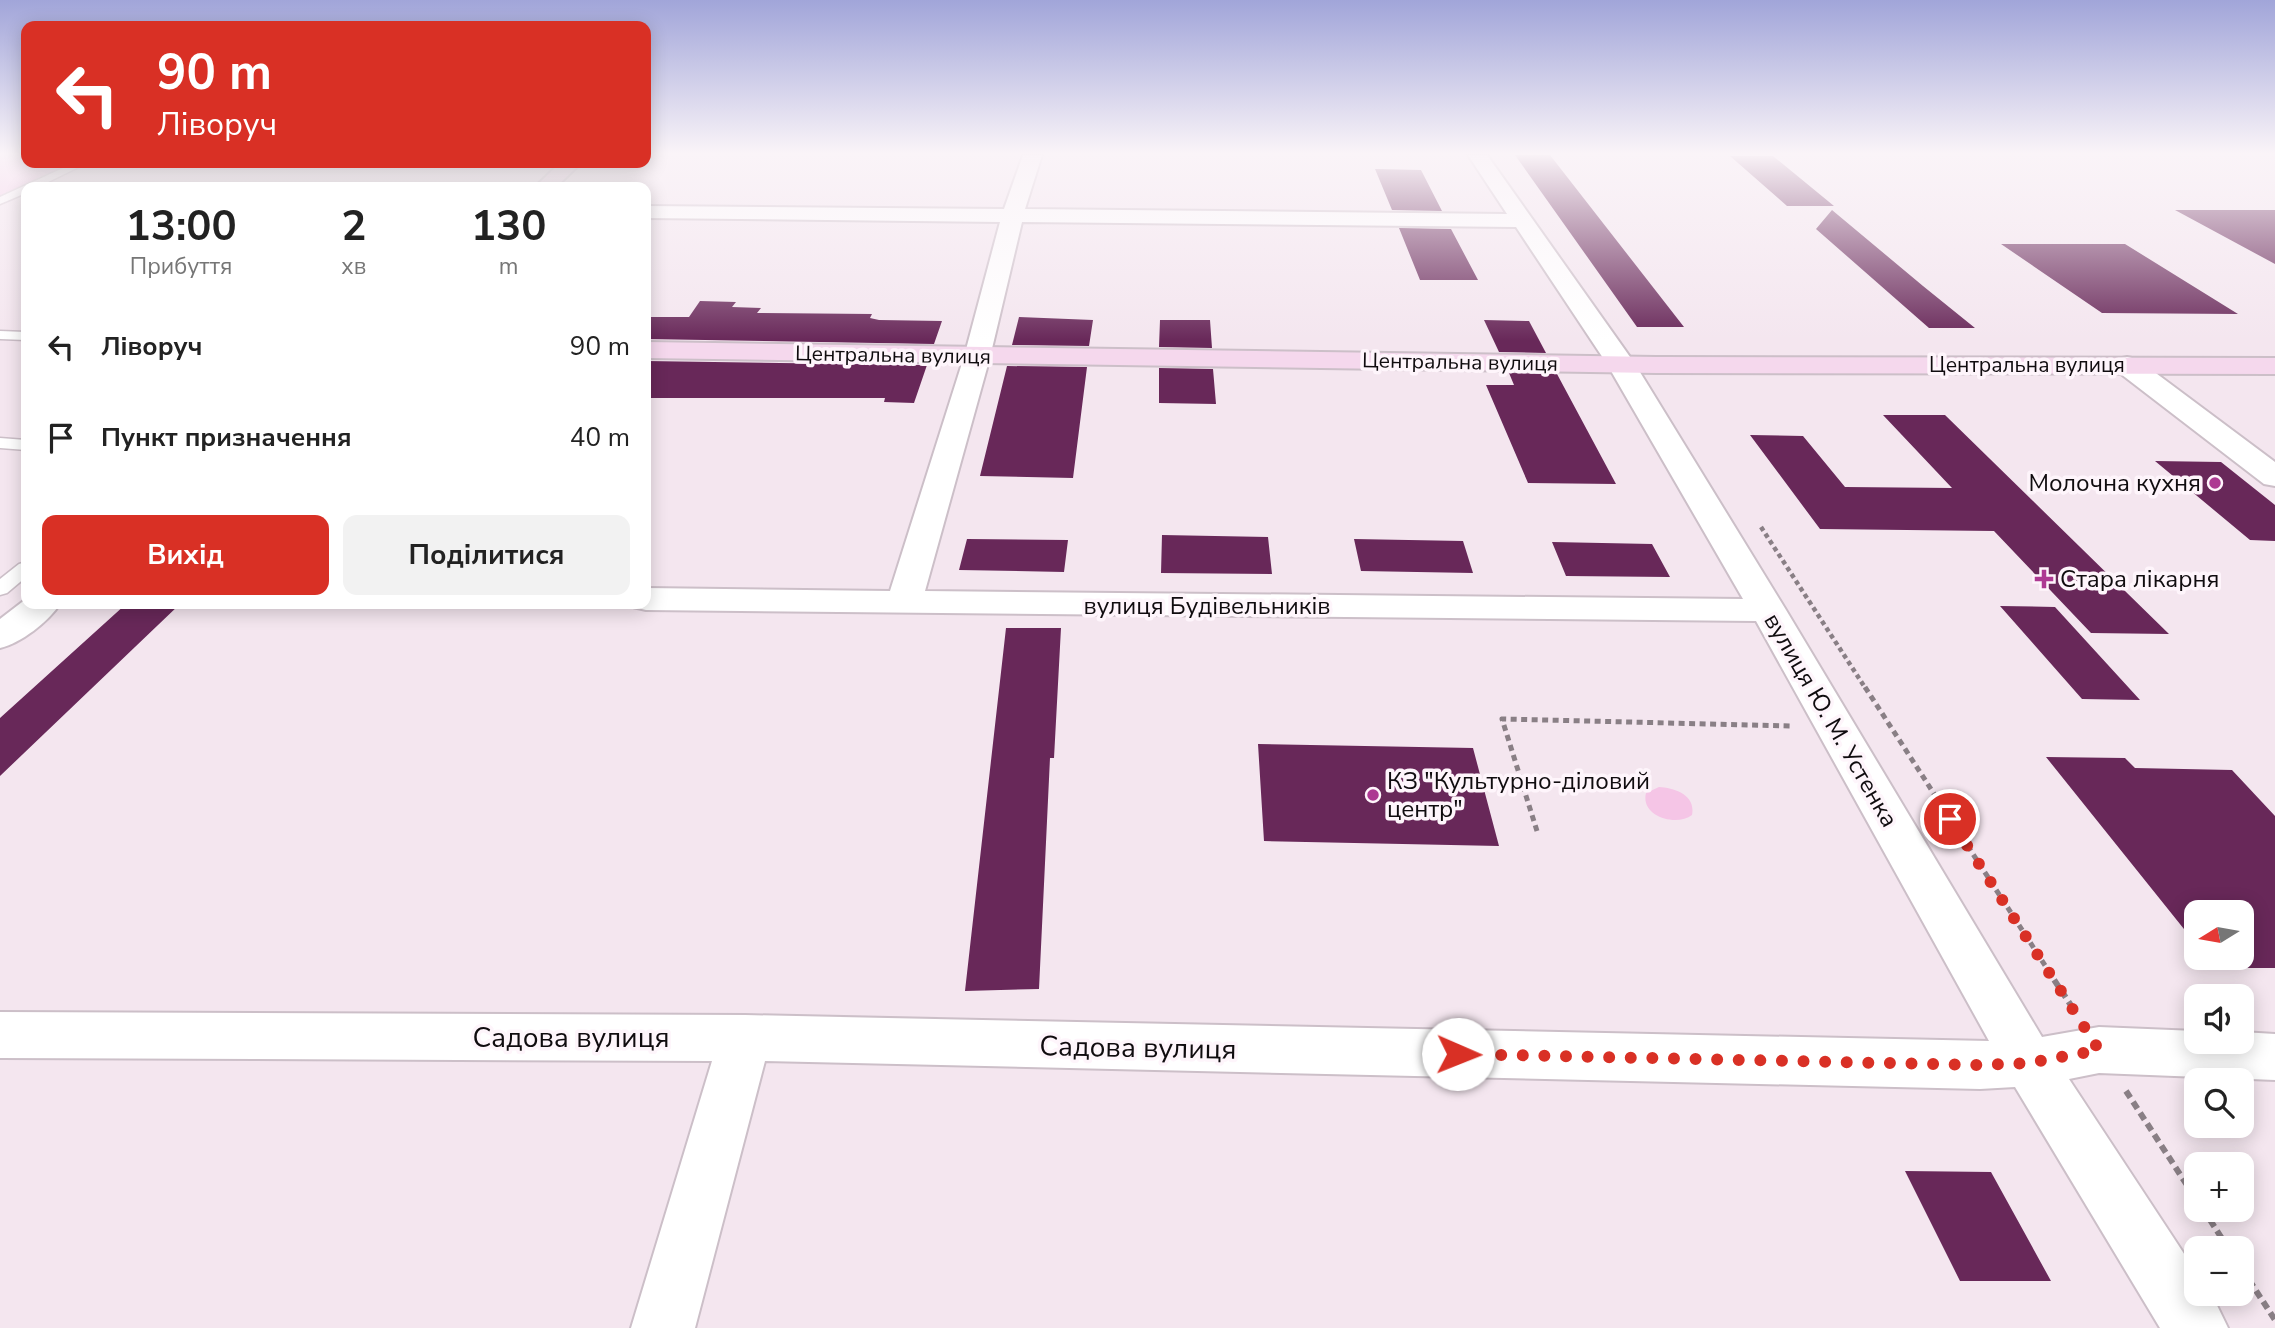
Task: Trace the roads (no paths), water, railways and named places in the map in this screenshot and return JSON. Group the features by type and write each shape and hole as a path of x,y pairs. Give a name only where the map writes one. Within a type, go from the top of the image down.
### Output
{"main road":[{"name":"Центральна вулиця","path":"651,350 977,357 1621,364 2275,366"}],"street":[{"path":"904,603 977,357 1012,217"},
{"path":"1229,217 1521,221"},
{"name":"вулиця Ю. М. Устенка","path":"1518,217 1621,364 1768,610 2029,1063 2196,1328"},
{"path":"2127,365 2275,477"},
{"name":"вулиця Будівельників","path":"651,600 1768,610"},
{"path":"0,637 36,609"},
{"name":"Садова вулиця","path":"0,1035 745,1038 1980,1065 2029,1063 2099,1050 2275,1057"},
{"path":"663,1328 745,1038"}],"lane":[{"path":"0,335 21,335"},
{"path":"0,443 21,445"},
{"path":"0,589 21,572"}],"place":[{"name":"Молочна кухня","path":"2215,483"},
{"name":"Стара лікарня","path":"2044,579"},
{"name":"КЗ \"Культурно-діловий центр\"","path":"1373,795"}]}
